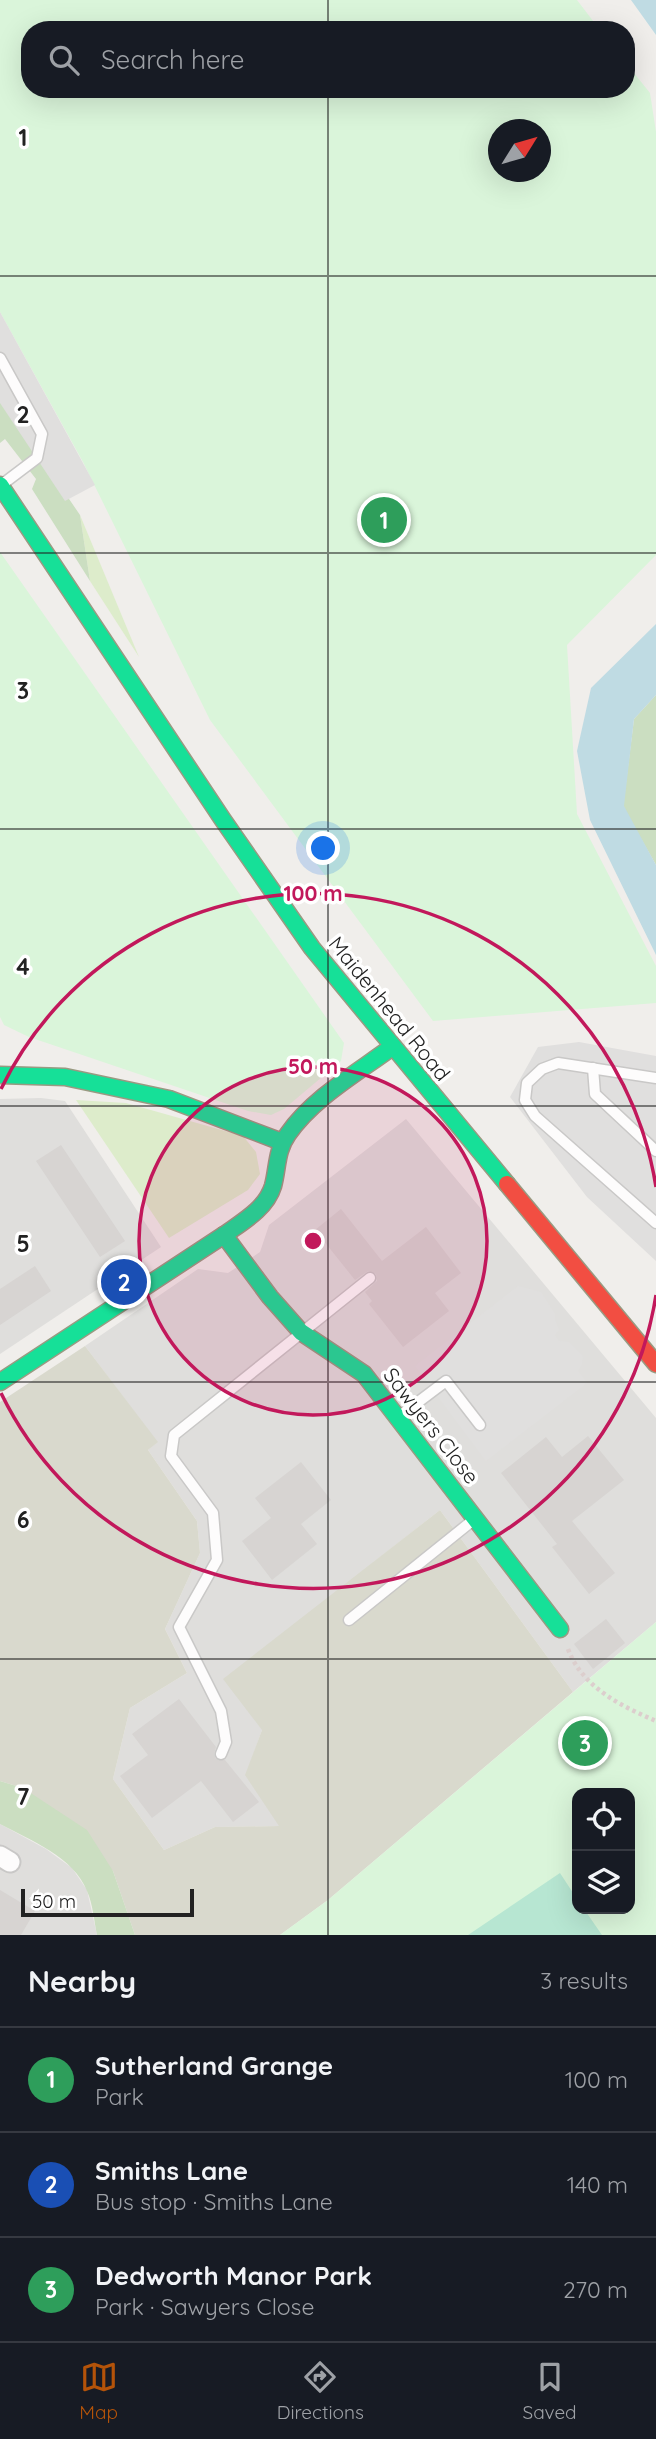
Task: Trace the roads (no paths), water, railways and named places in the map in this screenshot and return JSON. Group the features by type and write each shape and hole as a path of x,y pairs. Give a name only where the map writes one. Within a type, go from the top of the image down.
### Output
{"street":[{"name":"Maidenhead Road","path":"0,485 223,820 312,948 656,1364"},
{"path":"0,1382 225,1235 257,1210 272,1189 282,1142 308,1112 392,1047"},
{"path":"0,1075 65,1077 169,1099 282,1142"},
{"name":"Sawyers Close","path":"225,1235 270,1297 301,1332 364,1374 560,1629"}],"lane":[{"path":"0,358 43,434 37,458 0,485"},
{"path":"656,1078 558,1063 542,1069 527,1083 525,1100 535,1116 656,1223"},
{"path":"593,1069 595,1094 656,1151"},
{"path":"221,1754 226,1742 221,1711 179,1627 217,1560 213,1513 171,1456 174,1435 370,1278"},
{"path":"397,1417 446,1381 480,1425"},
{"path":"349,1620 475,1518"}],"water":[{"path":"631,0 656,0 656,35"},
{"path":"656,624 656,695 634,719 624,806 656,865 656,955 590,820 577,751 591,688"}],"place":[{"name":"Sutherland Grange","path":"384,520"},
{"name":"Smiths Lane","path":"124,1282"},
{"name":"Dedworth Manor Park","path":"585,1743"}]}
